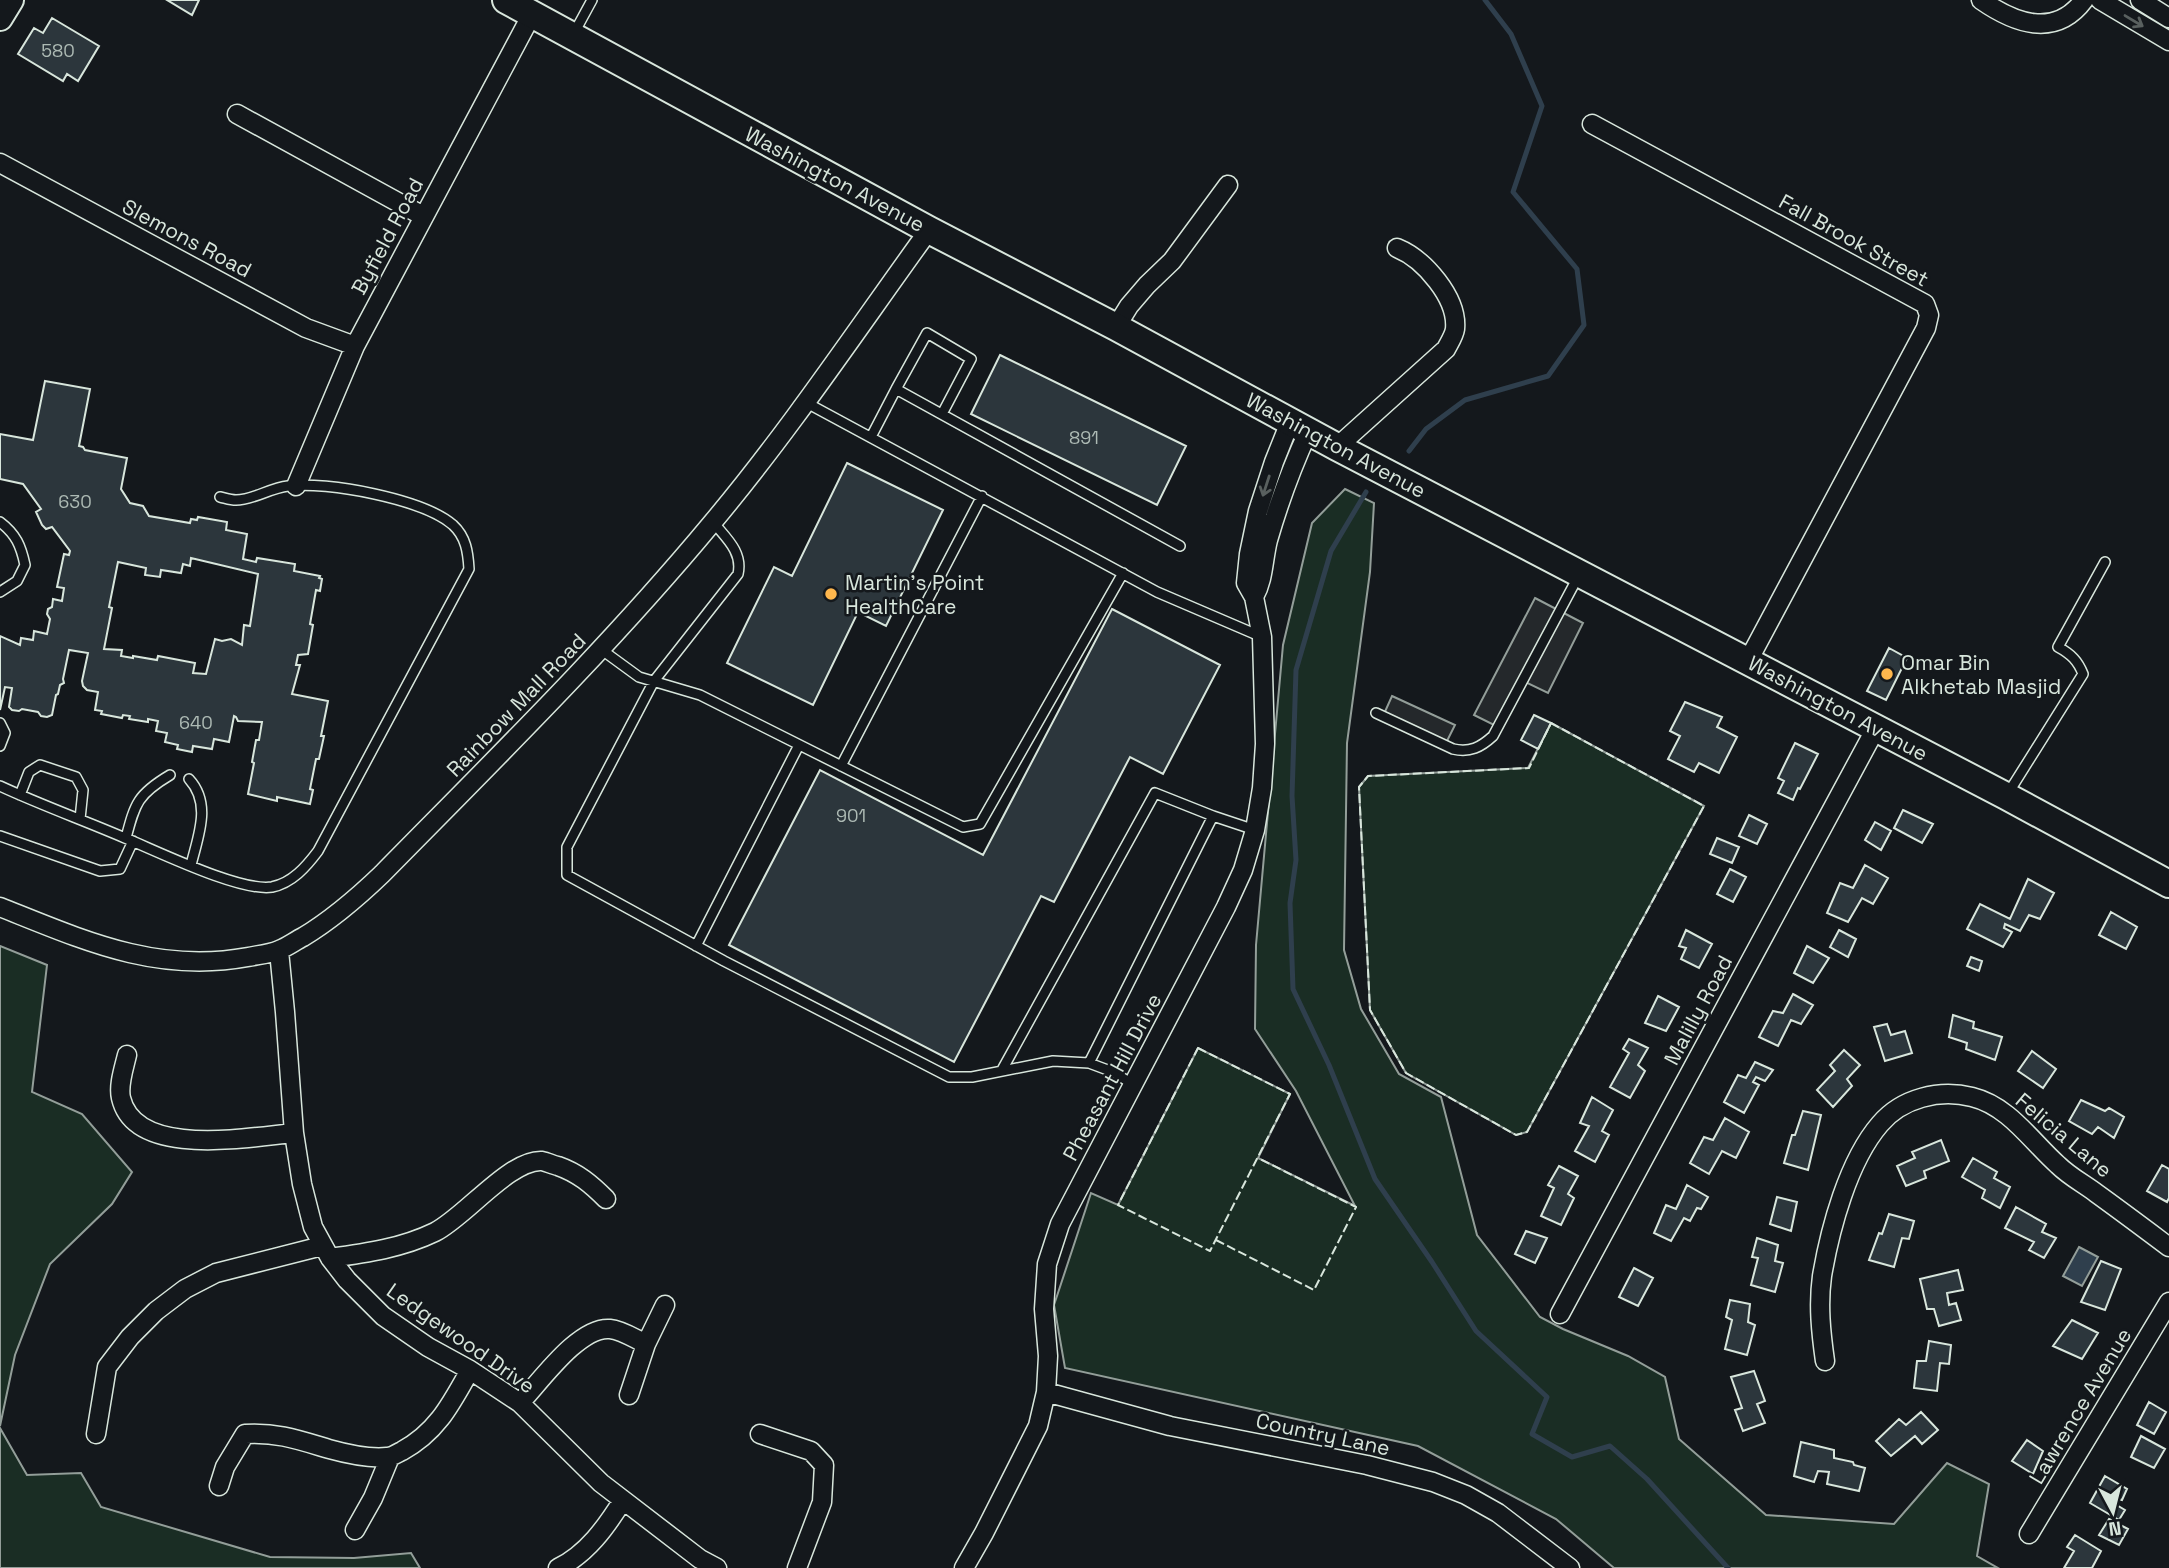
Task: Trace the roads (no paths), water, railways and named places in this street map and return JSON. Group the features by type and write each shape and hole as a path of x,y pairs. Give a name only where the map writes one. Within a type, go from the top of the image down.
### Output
{"main road":[{"path":"0,18 11,0"},
{"name":"Washington Avenue","path":"506,0 1299,427 2006,796 2169,884"}],"street":[{"path":"1981,0 1999,13 2034,24 2063,18 2079,8 2084,0"},
{"path":"2100,0 2169,41"},
{"path":"2140,0 2169,18"},
{"name":"Byfield Road","path":"296,486 355,346 531,14"},
{"path":"237,114 423,216"},
{"name":"Fall Brook Street","path":"1592,124 1925,304 1929,316 1926,328 1748,661"},
{"name":"Slemons Road","path":"0,163 306,328 355,346"},
{"path":"1116,327 1138,295 1180,251 1228,185"},
{"name":"Rainbow Mall Road","path":"0,907 77,936 163,961 232,960 279,951 328,922 356,900 602,649 713,522 761,462 929,230"},
{"path":"1337,447 1446,349 1455,330 1452,307 1436,279 1411,254 1397,248"},
{"name":"Pheasant Hill Drive","path":"964,1568 1038,1426 1046,1392 1048,1356 1044,1309 1046,1264 1060,1224 1226,908 1243,870 1255,830 1262,789 1265,744 1262,637 1254,597 1246,583 1253,533 1274,461 1299,427"},
{"name":"Malilly Road","path":"1560,1314 1875,728"},
{"name":"Ledgewood Drive","path":"279,951 294,1133 307,1205 313,1227 326,1252 347,1280 383,1316 520,1403 601,1483 700,1559 717,1568"},
{"path":"127,1055 122,1073 121,1098 131,1117 146,1130 160,1136 213,1140 294,1133"},
{"name":"Felicia Lane","path":"1825,1361 1820,1321 1822,1278 1831,1234 1859,1155 1881,1123 1909,1101 1940,1094 1973,1097 2004,1112 2059,1166 2169,1247"},
{"path":"96,1434 107,1367 130,1337 156,1311 185,1289 216,1273 326,1252 361,1254 408,1244 438,1230 523,1165 542,1161 573,1171 606,1199"},
{"name":"Lawrence Avenue","path":"2029,1534 2169,1302"},
{"path":"628,1395 646,1344 665,1305"},
{"path":"520,1403 576,1342 591,1333 609,1329 625,1333 646,1344"},
{"path":"219,1486 225,1467 245,1434 269,1433 351,1454 390,1457 429,1433 442,1418 470,1370"},
{"name":"Country Lane","path":"1046,1392 1170,1426 1367,1465 1433,1482 1466,1495 1498,1513 1570,1568"},
{"path":"760,1434 811,1451 824,1465 822,1502 797,1568"},
{"path":"355,1530 373,1498 390,1457"},
{"path":"558,1568 592,1543 605,1529 623,1500"}],"lane":[{"path":"573,37 592,0"},
{"path":"871,437 927,333 971,359 942,414"},
{"path":"896,389 1180,546"},
{"path":"805,402 1157,592 1262,637"},
{"path":"0,786 191,865 255,887 274,887 291,879 306,867 469,569 468,547 455,526 438,514 404,501 354,490 287,486 238,500 220,497"},
{"path":"841,766 982,496"},
{"path":"0,522 12,530 21,546 25,565 17,581 0,592"},
{"path":"713,522 738,554 738,574 654,681 567,847 567,875 696,946 949,1077 972,1077 1053,1061 1089,1063 1134,1084"},
{"path":"2006,796 2083,674 2079,663 2058,647 2105,562"},
{"path":"602,649 639,677 699,695 963,827 980,824 1122,573"},
{"path":"1376,713 1453,749 1463,751 1483,746 1493,736 1580,574"},
{"path":"0,723 5,733 0,746"},
{"path":"696,946 799,745"},
{"path":"20,794 29,772 40,765 76,777 83,790 80,819"},
{"path":"0,836 100,871 120,869 130,840 133,811 141,796 170,775"},
{"path":"189,779 196,787 203,806 191,865"},
{"path":"1002,1070 1155,793 1255,830"},
{"path":"1089,1063 1213,816"}],"water":[{"path":"2079,1247 2098,1257 2082,1286 2063,1276"}],"waterway":[{"path":"1409,451 1426,429 1465,400 1548,376 1584,325 1577,269 1513,192 1542,106 1511,34 1485,0"},
{"path":"1366,492 1331,551 1296,670 1292,796 1296,860 1290,903 1293,989 1329,1065 1375,1179 1476,1331 1547,1397 1532,1434 1572,1457 1610,1446 1647,1479 1728,1568"}],"place":[{"name":"Martin's Point HealthCare","path":"831,594"},
{"name":"Omar Bin Alkhetab Masjid","path":"1887,674"}]}
